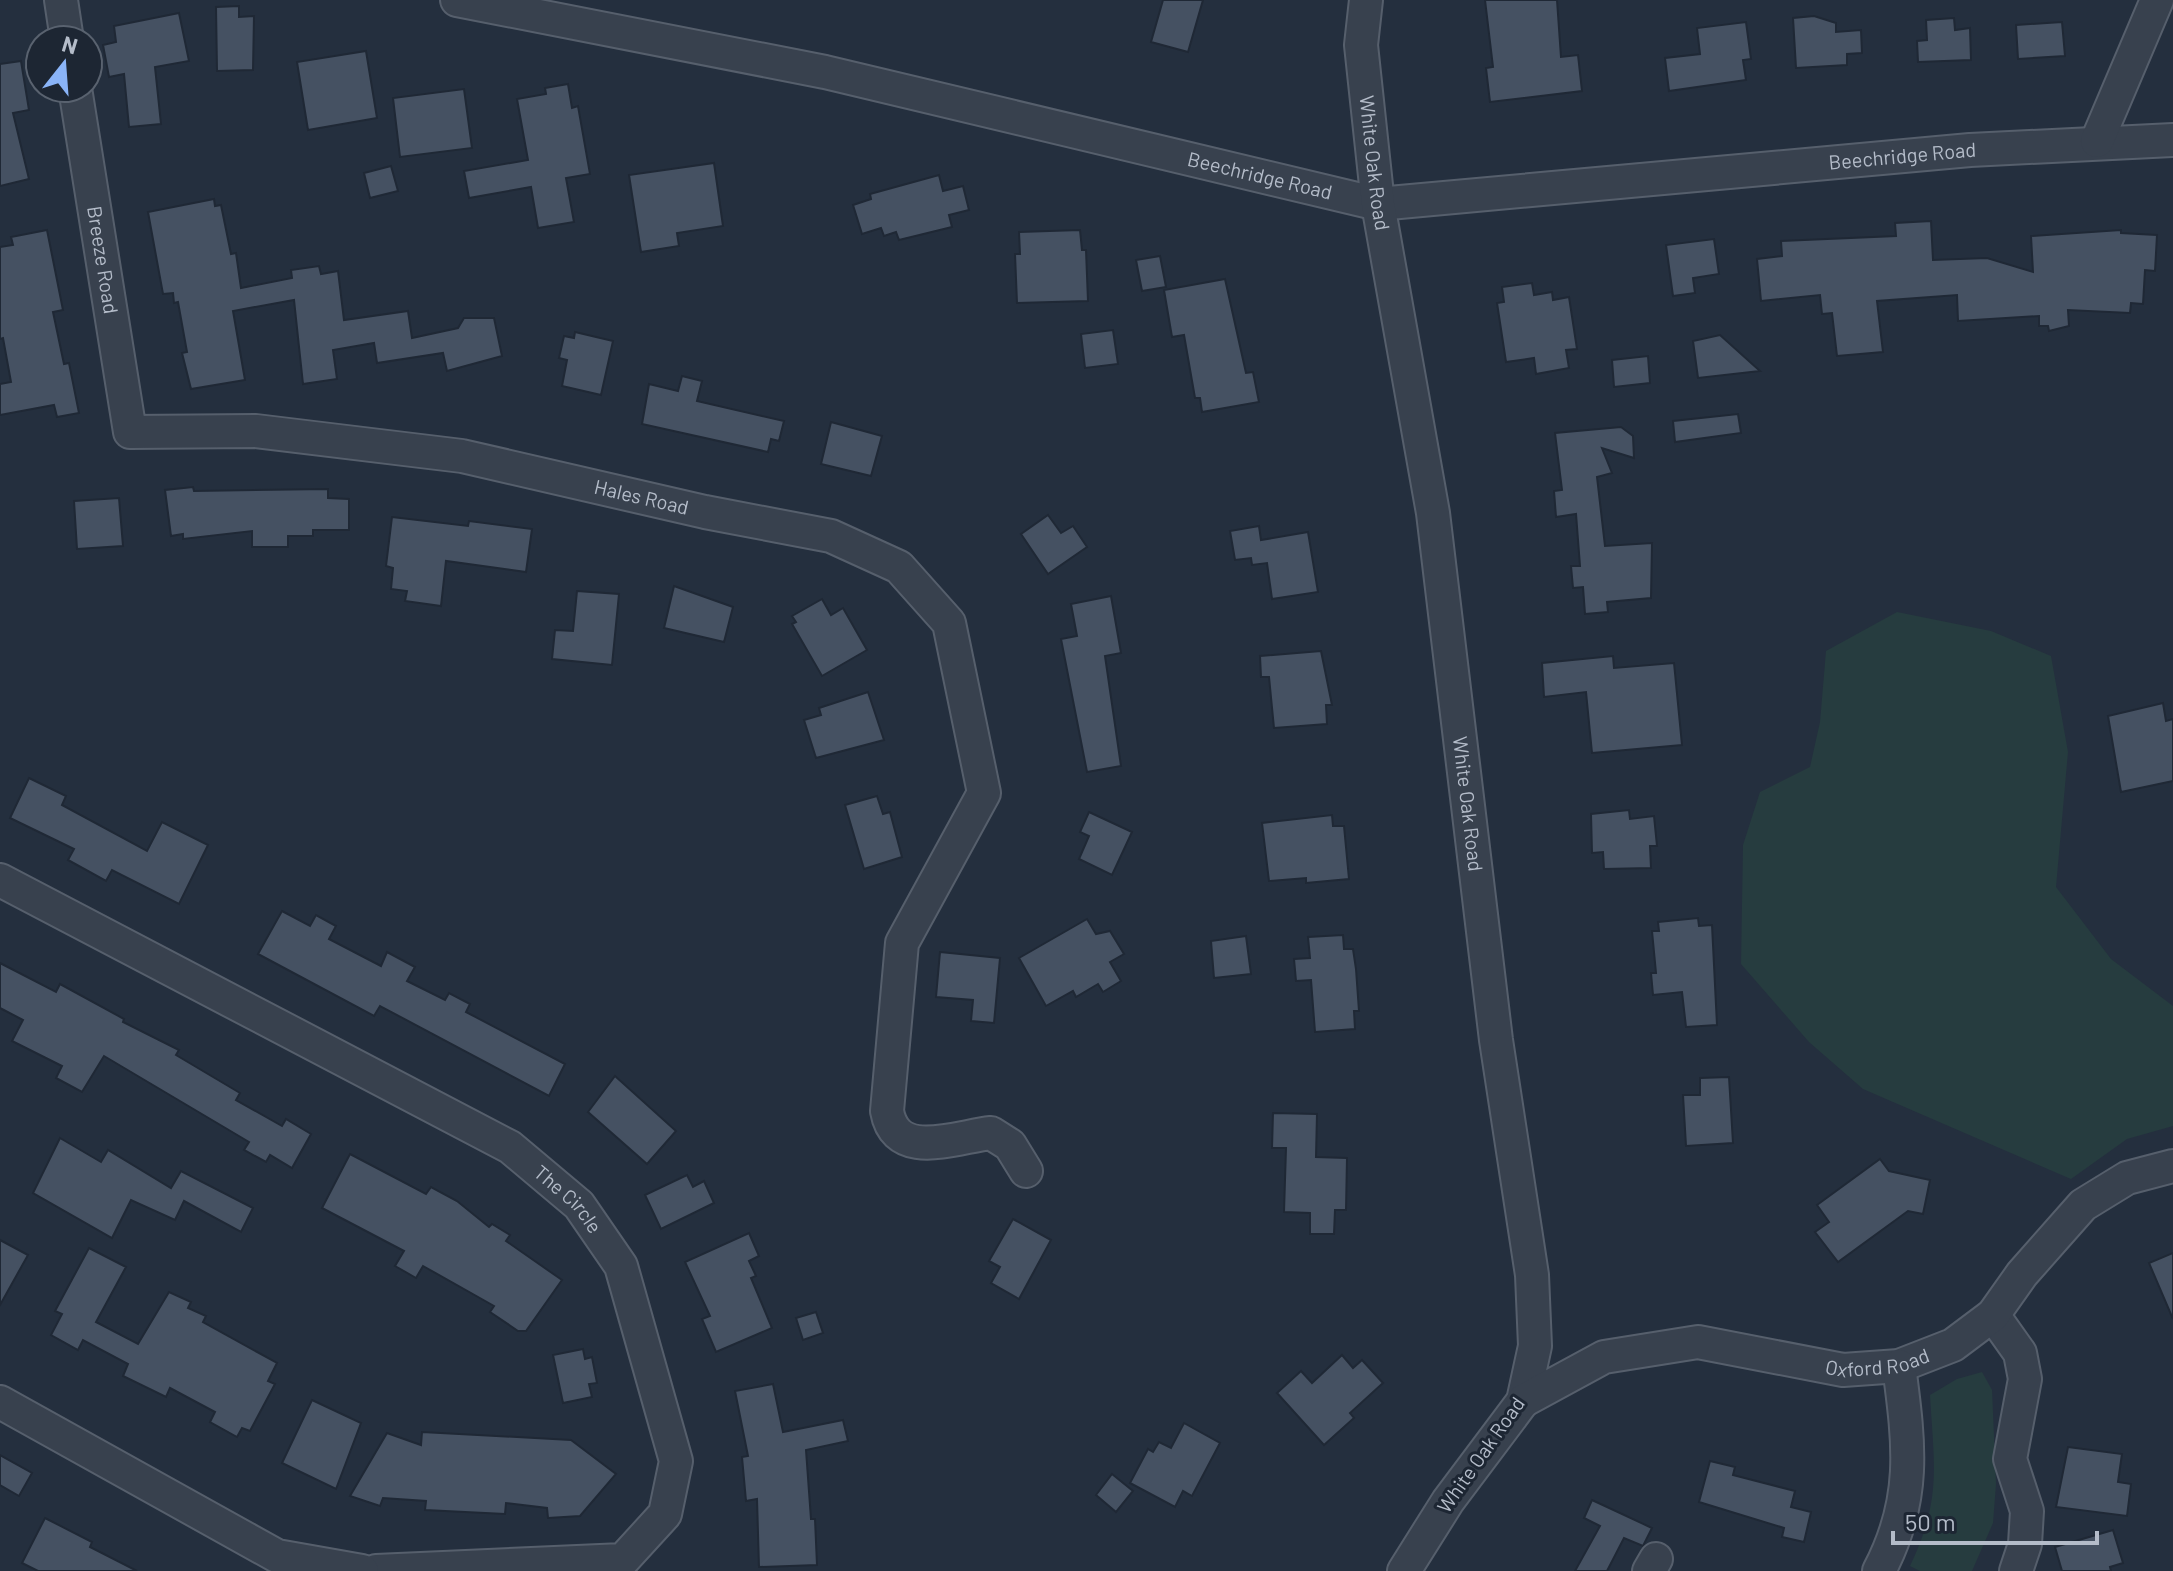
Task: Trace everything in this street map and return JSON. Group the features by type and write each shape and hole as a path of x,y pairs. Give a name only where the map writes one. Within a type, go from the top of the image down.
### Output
{"street":[{"path":"61,0 65,24"},
{"name":"Beechridge Road","path":"457,0 825,72 1378,204 2097,141 2173,140"},
{"name":"White Oak Road","path":"1366,0 1361,45 1378,204 1433,513 1496,1040 1532,1275 1535,1346 1523,1401 1448,1501 1404,1571"},
{"path":"2097,141 2157,0"},
{"name":"Breeze Road","path":"78,104 130,432"},
{"name":"Hales Road","path":"130,432 256,431 462,456 705,512 831,536 899,567 949,623 984,793 902,943 887,1111 890,1126 899,1138 914,1143 991,1133 1002,1137 1026,1171"},
{"name":"The Circle","path":"0,880 510,1147 579,1205 621,1266 676,1461 665,1514 623,1560 376,1571"},
{"name":"Oxford Road","path":"1523,1401 1604,1357 1698,1342 1843,1370 1899,1366 1953,1345 1993,1315 2022,1274 2083,1205 2127,1178 2173,1166"},
{"path":"1993,1315 2020,1353 2025,1379 2010,1459 2027,1511 2025,1544 2016,1571"},
{"path":"1879,1571 1896,1539 1910,1456 1899,1366"},
{"path":"0,1402 277,1556 362,1571"}],"green space":[{"path":"1897,612 1991,631 2051,656 2068,752 2056,887 2111,959 2173,1006 2173,1126 2127,1139 2071,1179 1863,1089 1809,1042 1741,964 1743,845 1760,792 1810,767 1820,722 1826,651"},
{"path":"1982,1372 1992,1390 1996,1484 1993,1523 1972,1571 1920,1571 1910,1566 1927,1521 1934,1482 1930,1395 1957,1379"}],"building":[{"path":"1163,0 1203,0 1188,52 1151,42"},
{"path":"1485,0 1557,0 1561,57 1578,55 1582,91 1490,102 1486,68 1493,67"},
{"path":"239,6 239,17 254,16 253,70 217,71 216,7"},
{"path":"179,13 189,61 155,67 161,124 129,127 124,74 109,77 104,50 104,45 116,42 114,26"},
{"path":"1814,16 1836,23 1836,32 1861,30 1862,53 1847,54 1847,65 1796,68 1793,18"},
{"path":"1954,18 1955,30 1970,28 1971,60 1918,62 1917,41 1927,40 1926,20"},
{"path":"1746,22 1751,59 1743,60 1746,80 1669,91 1665,58 1700,54 1697,28"},
{"path":"2062,22 2065,56 2018,59 2016,25"},
{"path":"366,51 377,118 308,130 297,62"},
{"path":"21,61 24,104 28,104 29,110 13,113 29,179 0,186 0,64"},
{"path":"568,84 572,108 578,106 590,174 566,178 574,222 538,228 531,187 469,198 464,171 528,160 517,99 546,94 545,88"},
{"path":"464,89 472,148 400,157 393,98"},
{"path":"714,163 723,226 677,233 679,246 641,252 629,175"},
{"path":"391,166 398,191 370,198 364,173"},
{"path":"939,175 943,191 963,186 969,210 949,215 952,227 899,240 896,232 884,236 881,228 862,234 853,205 871,199 870,194"},
{"path":"214,199 215,206 221,205 231,254 236,253 241,288 292,278 291,270 319,266 321,274 338,271 344,320 408,311 412,338 458,328 464,318 494,318 502,356 447,371 443,353 377,363 374,343 333,350 337,379 303,384 294,300 233,311 245,380 191,389 182,353 187,352 178,302 174,303 173,293 163,294 148,212"},
{"path":"1931,221 1933,260 1987,258 2033,272 2031,236 2121,230 2121,233 2157,235 2155,271 2145,270 2143,304 2131,303 2130,313 2068,310 2069,326 2049,331 2048,326 2039,326 2039,316 1958,321 1957,295 1877,301 1883,352 1837,356 1832,313 1822,314 1820,295 1761,301 1757,259 1782,256 1781,241 1896,236 1895,223"},
{"path":"47,230 63,310 53,312 64,364 69,363 79,413 57,417 54,405 0,415 0,384 11,382 3,338 0,339 0,247 13,245 11,237"},
{"path":"1080,230 1082,250 1086,250 1088,301 1017,303 1015,254 1020,254 1019,232"},
{"path":"1714,239 1719,274 1693,278 1695,293 1673,296 1666,245"},
{"path":"1160,256 1166,287 1142,291 1136,260"},
{"path":"1225,279 1246,373 1253,372 1259,402 1202,412 1200,398 1195,398 1184,335 1172,337 1164,290"},
{"path":"1532,283 1534,295 1552,292 1553,300 1569,297 1577,349 1566,350 1569,368 1536,374 1534,358 1506,362 1497,303 1504,302 1502,287"},
{"path":"1113,330 1118,364 1085,368 1081,334"},
{"path":"575,332 613,341 601,395 562,386 567,360 559,358 564,336 574,338"},
{"path":"1720,335 1760,371 1698,378 1693,341"},
{"path":"1648,356 1650,383 1614,387 1612,360"},
{"path":"682,376 702,381 697,401 784,421 779,441 771,439 768,452 642,424 649,384 678,391"},
{"path":"1738,414 1741,433 1675,442 1673,421"},
{"path":"831,422 882,436 871,476 821,464"},
{"path":"1621,427 1633,436 1634,458 1602,448 1612,473 1597,477 1605,546 1652,543 1651,598 1607,602 1608,612 1585,614 1583,587 1573,588 1571,566 1580,566 1576,514 1556,517 1554,491 1562,490 1555,433"},
{"path":"193,487 194,491 328,489 328,498 349,499 349,530 313,530 313,536 288,536 288,547 252,547 252,531 183,539 183,534 171,536 165,490"},
{"path":"119,498 123,546 77,549 74,501"},
{"path":"1048,515 1061,533 1073,526 1087,547 1048,574 1021,534"},
{"path":"392,517 468,526 469,521 532,529 526,572 446,561 441,606 405,601 407,591 391,589 393,568 386,566"},
{"path":"1259,526 1261,540 1308,532 1318,592 1272,599 1267,563 1252,565 1251,558 1235,560 1230,531"},
{"path":"674,586 733,607 724,642 664,628"},
{"path":"577,591 619,594 612,665 552,659 555,630 573,631"},
{"path":"1111,596 1121,653 1105,656 1121,766 1087,772 1061,639 1077,636 1071,604"},
{"path":"822,599 831,615 843,608 867,650 822,676 792,624 796,622 792,616"},
{"path":"1321,651 1332,705 1326,705 1327,724 1274,728 1269,677 1261,677 1260,656"},
{"path":"1613,656 1614,668 1674,663 1682,745 1592,753 1586,692 1544,697 1542,663"},
{"path":"868,692 884,740 816,758 804,720 821,715 819,708"},
{"path":"2163,703 2166,721 2173,719 2173,781 2121,792 2108,716"},
{"path":"29,778 66,796 62,805 147,851 162,822 208,845 179,904 112,870 106,881 68,860 74,849 10,818"},
{"path":"877,796 883,814 890,812 902,857 864,869 845,805"},
{"path":"1629,810 1630,819 1654,816 1657,846 1650,846 1651,868 1604,869 1603,852 1592,853 1591,814"},
{"path":"1089,812 1132,832 1112,875 1079,859 1089,836 1080,832"},
{"path":"1332,815 1333,826 1344,826 1349,879 1306,883 1306,878 1269,881 1262,823"},
{"path":"282,911 310,926 316,915 336,926 329,939 381,966 387,952 415,967 407,981 445,1000 449,993 470,1004 466,1012 565,1064 549,1096 380,1006 374,1016 258,954"},
{"path":"1698,918 1699,926 1712,925 1717,1025 1686,1027 1682,992 1653,995 1651,973 1656,973 1652,931 1659,931 1658,922"},
{"path":"1087,919 1096,934 1110,931 1124,954 1110,962 1121,981 1103,992 1098,984 1076,997 1073,991 1046,1006 1019,958"},
{"path":"1343,935 1344,949 1353,949 1356,969 1359,1011 1354,1011 1355,1029 1315,1032 1311,980 1296,981 1294,959 1310,958 1308,937"},
{"path":"1246,936 1251,974 1214,978 1211,941"},
{"path":"940,952 1000,958 994,1023 971,1021 973,1000 936,997"},
{"path":"0,963 56,992 60,984 124,1019 123,1022 179,1050 176,1055 240,1093 236,1100 282,1126 286,1119 311,1134 292,1168 270,1155 266,1162 244,1150 249,1142 104,1056 82,1092 56,1078 62,1066 12,1041 23,1020 0,1008"},
{"path":"615,1076 676,1131 647,1164 588,1112"},
{"path":"1729,1077 1733,1143 1686,1146 1683,1095 1700,1095 1700,1078"},
{"path":"1273,1113 1317,1114 1316,1157 1347,1158 1346,1210 1335,1210 1334,1234 1310,1234 1310,1213 1284,1212 1286,1148 1272,1148"},
{"path":"60,1138 101,1162 108,1150 171,1188 181,1171 253,1208 241,1232 184,1201 175,1220 131,1200 112,1238 33,1193"},
{"path":"350,1154 426,1194 431,1187 457,1201 489,1227 492,1224 510,1235 506,1241 562,1280 526,1331 518,1331 490,1312 494,1306 423,1266 416,1278 395,1266 404,1251 322,1208"},
{"path":"1880,1159 1889,1171 1930,1180 1923,1214 1908,1211 1838,1262 1815,1232 1829,1222 1817,1205"},
{"path":"687,1175 693,1187 704,1181 714,1203 661,1229 645,1195"},
{"path":"1013,1219 1051,1240 1019,1299 991,1283 1000,1267 989,1261"},
{"path":"749,1233 759,1256 749,1261 756,1276 751,1278 772,1328 716,1352 702,1319 710,1316 685,1262"},
{"path":"0,1240 28,1255 0,1305"},
{"path":"89,1248 126,1267 96,1322 138,1344 169,1292 191,1302 188,1308 206,1316 203,1322 277,1363 268,1381 275,1384 250,1431 242,1428 237,1437 210,1422 215,1412 170,1388 166,1397 123,1376 128,1364 83,1340 78,1350 51,1335 62,1314 55,1311"},
{"path":"2173,1253 2173,1319 2149,1263"},
{"path":"816,1312 823,1333 803,1340 796,1318"},
{"path":"583,1349 585,1359 592,1357 597,1383 589,1384 592,1397 563,1403 553,1355"},
{"path":"1342,1355 1353,1368 1362,1360 1383,1383 1350,1413 1354,1418 1324,1445 1277,1393 1301,1371 1312,1383"},
{"path":"773,1384 783,1432 843,1420 848,1441 806,1450 817,1565 759,1567 757,1499 746,1501 742,1457 748,1456 735,1391"},
{"path":"312,1400 361,1423 336,1489 282,1463"},
{"path":"1184,1423 1220,1443 1192,1496 1183,1491 1175,1507 1130,1483 1148,1449 1153,1452 1159,1442 1171,1448"},
{"path":"422,1432 571,1440 616,1474 580,1516 548,1518 547,1508 506,1503 505,1514 425,1510 426,1501 383,1498 380,1506 350,1496 387,1433 421,1445"},
{"path":"2068,1447 2122,1454 2118,1482 2131,1484 2127,1516 2056,1507"},
{"path":"0,1455 32,1473 19,1496 0,1485"},
{"path":"1710,1461 1735,1467 1733,1475 1795,1491 1791,1507 1811,1512 1804,1542 1782,1537 1784,1528 1699,1502"},
{"path":"1112,1474 1133,1491 1116,1512 1096,1495"},
{"path":"1592,1500 1652,1528 1643,1546 1624,1538 1607,1571 1575,1571 1600,1526 1584,1518"},
{"path":"45,1518 92,1542 90,1547 137,1571 38,1571 22,1563"},
{"path":"2113,1530 2123,1563 2110,1567 2111,1571 2062,1571 2055,1547"}]}
